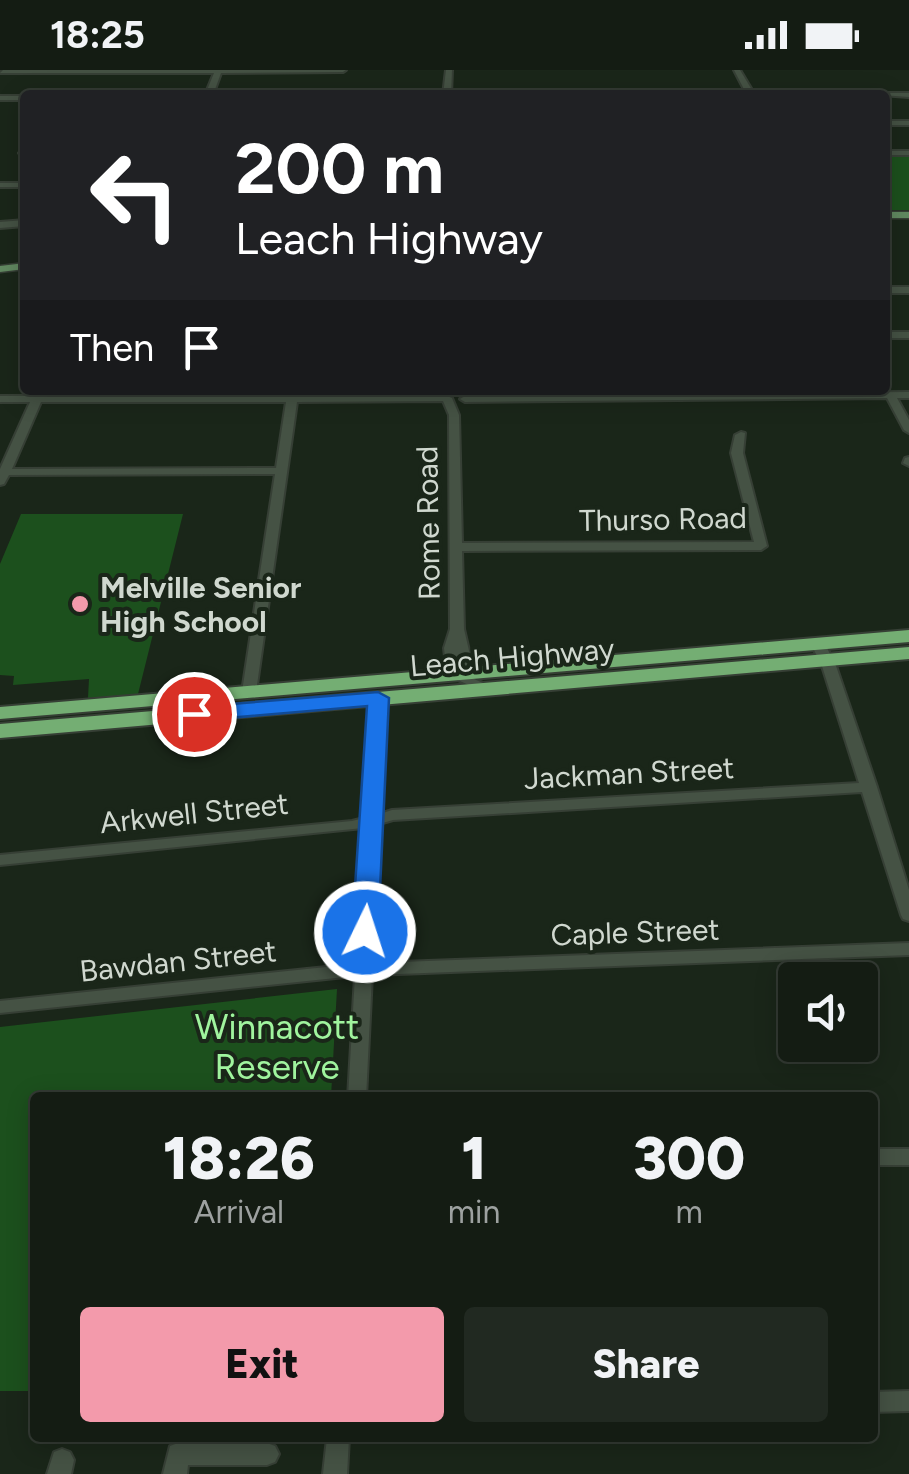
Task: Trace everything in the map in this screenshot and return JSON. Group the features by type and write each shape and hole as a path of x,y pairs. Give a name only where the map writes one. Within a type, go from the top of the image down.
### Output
{"highway":[{"name":"Leach Highway","path":"0,731 378,698 485,681 822,652 909,636"},
{"name":"Leach Highway","path":"822,652 909,653"},
{"name":"Leach Highway","path":"0,713 454,675 485,681"}],"street":[{"path":"2,72 342,70"},
{"path":"890,394 909,395"},
{"path":"890,394 909,430"},
{"path":"0,398 119,395"},
{"path":"249,692 292,395"},
{"path":"347,395 584,395"},
{"name":"Rome Road","path":"455,395 457,629 464,656 485,681"},
{"path":"37,398 2,477 281,471"},
{"name":"Thurso Road","path":"456,547 762,546 736,453 741,436"},
{"name":"Rome Road","path":"454,675 451,648 457,629"},
{"path":"822,652 909,915"},
{"path":"357,1092 378,698"},
{"name":"Jackman Street","path":"392,815 869,786"},
{"name":"Arkwell Street","path":"0,860 353,826 392,815"},
{"name":"Caple Street","path":"362,969 909,949"},
{"name":"Bawdan Street","path":"0,1007 362,969"},
{"path":"878,1157 909,1157"},
{"path":"878,1402 909,1401"},
{"path":"335,1474 338,1442"},
{"path":"175,1474 178,1454 266,1454"}],"green space":[{"path":"890,154 909,154 909,210 890,210"},
{"name":"Melville Senior High School","path":"21,514 183,514 138,694 88,698 89,679 13,685 14,676 0,675 0,564"},
{"name":"Winnacott Reserve","path":"337,989 331,1092 30,1092 30,1391 0,1391 0,1027"}],"place":[{"name":"Melville Senior High School","path":"80,604"}],"route":[{"path":"194,714 378,698 365,932"}]}
